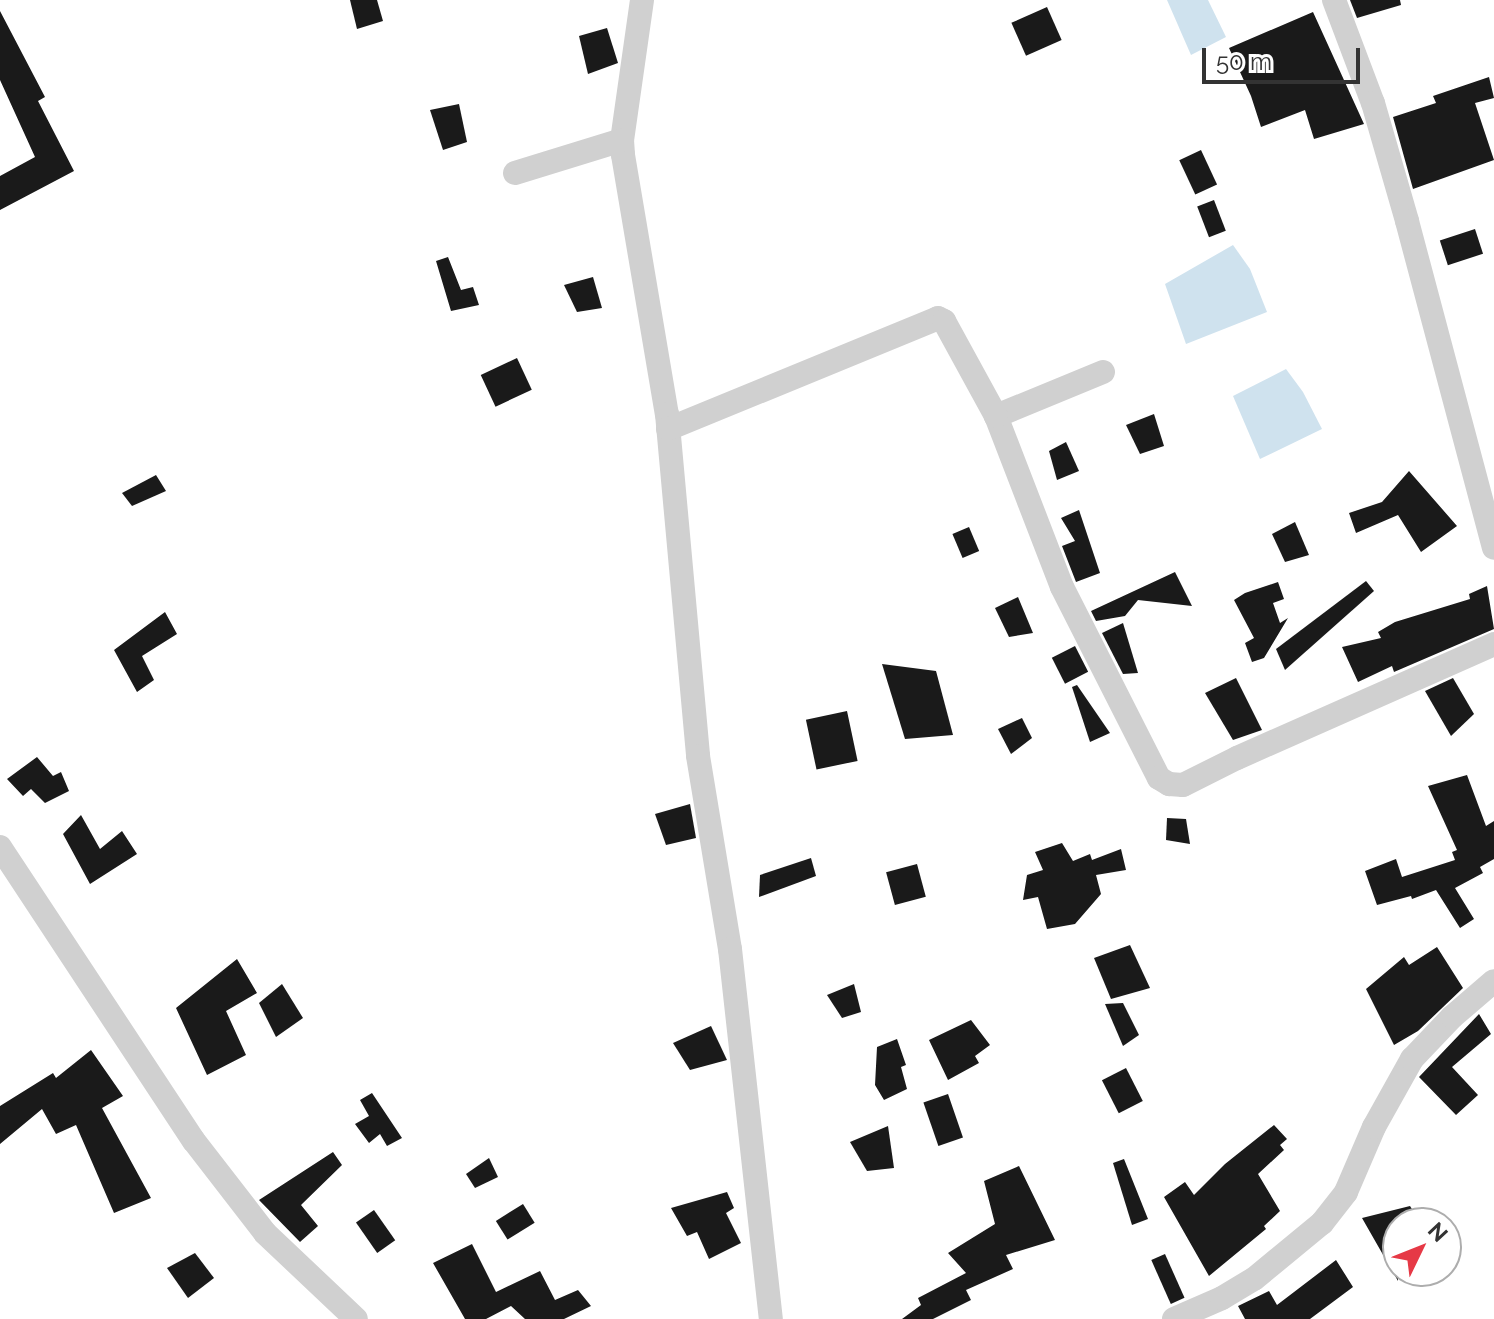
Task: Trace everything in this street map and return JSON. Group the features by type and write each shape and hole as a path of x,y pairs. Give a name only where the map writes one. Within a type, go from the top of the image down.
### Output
{"street":[{"path":"642,0 622,140 668,429 698,756 730,949 771,1319"},
{"path":"1334,0 1373,103 1494,548"},
{"path":"515,173 622,140"},
{"path":"668,429 938,318 944,321 996,416 1062,587 1159,778 1169,784 1183,785 1494,644"},
{"path":"996,416 1103,372"},
{"path":"0,847 194,1141 265,1233 356,1319"},
{"path":"1174,1319 1222,1298 1254,1279 1322,1223 1346,1192 1379,1116 1412,1059 1452,1017 1494,981"}],"water":[{"path":"1167,0 1208,0 1226,37 1191,55"},
{"path":"1233,245 1250,269 1267,312 1186,344 1165,284"},
{"path":"1286,369 1303,392 1322,429 1260,459 1233,396"}],"building":[{"path":"350,0 377,0 383,21 357,29"},
{"path":"1350,0 1400,0 1401,5 1357,18"},
{"path":"1047,7 1062,40 1026,56 1011,23"},
{"path":"0,11 45,97 38,101 74,171 0,210 0,176 35,157 0,80"},
{"path":"1313,12 1364,124 1314,139 1305,110 1261,127 1229,48"},
{"path":"607,28 618,63 588,74 579,36"},
{"path":"1489,77 1494,98 1475,103 1494,160 1413,189 1393,117 1436,103 1433,96"},
{"path":"459,104 467,142 443,150 430,110"},
{"path":"1201,150 1217,184 1195,195 1179,160"},
{"path":"1214,200 1226,231 1209,237 1197,206"},
{"path":"1475,229 1483,254 1448,265 1440,240"},
{"path":"448,257 461,290 473,287 479,305 451,311 436,261"},
{"path":"593,277 602,308 577,312 564,285"},
{"path":"517,358 532,390 496,407 481,375"},
{"path":"1154,414 1164,446 1140,454 1126,425"},
{"path":"1066,442 1079,471 1057,480 1049,451"},
{"path":"1409,471 1457,526 1421,552 1398,515 1356,533 1349,513 1382,502"},
{"path":"156,475 166,491 132,506 122,493"},
{"path":"1079,510 1100,573 1076,582 1062,546 1075,541 1061,518"},
{"path":"1295,522 1309,555 1285,562 1272,534"},
{"path":"969,527 979,551 963,558 952,534"},
{"path":"1175,572 1192,606 1138,600 1125,616 1096,621 1091,611"},
{"path":"1366,581 1374,591 1285,670 1276,649"},
{"path":"1278,582 1284,599 1273,603 1280,623 1288,618 1264,658 1252,662 1245,643 1254,638 1234,600"},
{"path":"1487,586 1494,629 1394,672 1392,666 1358,682 1342,647 1381,638 1378,632 1395,622 1470,599 1469,594"},
{"path":"1018,597 1033,633 1009,637 995,608"},
{"path":"165,612 177,634 142,656 154,680 137,692 114,650"},
{"path":"1123,623 1138,673 1123,674 1102,633"},
{"path":"1075,646 1088,672 1065,684 1052,658"},
{"path":"882,664 936,671 953,735 905,739"},
{"path":"1236,678 1262,730 1233,740 1205,693"},
{"path":"1453,678 1474,714 1451,736 1425,691"},
{"path":"1077,685 1110,733 1090,742 1072,687"},
{"path":"847,711 858,761 817,770 806,720"},
{"path":"1022,718 1032,738 1011,754 998,729"},
{"path":"37,757 53,776 61,772 69,791 45,803 31,789 23,796 7,779"},
{"path":"1467,775 1486,826 1494,821 1494,859 1480,867 1483,873 1455,888 1474,919 1460,928 1436,890 1412,899 1411,896 1377,905 1365,871 1396,859 1402,877 1455,860 1452,852 1457,850 1428,786"},
{"path":"690,804 696,838 666,845 655,814"},
{"path":"81,815 100,849 122,831 137,854 90,884 63,834"},
{"path":"1167,818 1186,819 1190,844 1166,840"},
{"path":"1062,843 1073,861 1090,854 1092,860 1121,849 1126,870 1096,875 1101,894 1075,924 1047,929 1038,897 1023,900 1027,875 1043,870 1035,852"},
{"path":"811,858 816,876 759,897 760,875"},
{"path":"917,864 926,897 895,905 886,872"},
{"path":"1130,945 1150,988 1111,999 1094,958"},
{"path":"1437,947 1463,988 1418,1031 1394,1045 1366,989 1404,957 1409,965"},
{"path":"237,959 257,993 226,1011 246,1055 207,1075 176,1008"},
{"path":"282,984 303,1018 276,1037 259,1003"},
{"path":"854,984 861,1012 842,1018 827,995"},
{"path":"1123,1003 1139,1035 1123,1046 1105,1004"},
{"path":"1479,1014 1491,1034 1452,1067 1478,1095 1456,1115 1419,1077"},
{"path":"971,1020 990,1045 975,1056 979,1063 948,1080 929,1040"},
{"path":"711,1026 727,1060 690,1070 673,1043"},
{"path":"897,1039 906,1065 901,1067 907,1089 884,1100 875,1085 877,1047"},
{"path":"91,1050 123,1096 102,1108 151,1198 114,1213 76,1125 56,1134 42,1109 0,1144 0,1106 53,1073 56,1078"},
{"path":"1126,1068 1143,1101 1119,1113 1102,1080"},
{"path":"372,1093 402,1138 387,1146 380,1134 369,1143 355,1124 369,1116 360,1100"},
{"path":"948,1094 963,1137 938,1146 923,1102"},
{"path":"1274,1125 1287,1139 1280,1145 1284,1150 1258,1174 1280,1211 1264,1226 1266,1229 1209,1276 1164,1197 1185,1182 1194,1195 1225,1164"},
{"path":"888,1126 894,1168 867,1171 850,1142"},
{"path":"333,1152 342,1165 301,1205 318,1226 300,1242 259,1200"},
{"path":"489,1158 498,1177 475,1188 466,1174"},
{"path":"1124,1159 1148,1219 1132,1225 1113,1163"},
{"path":"1019,1166 1055,1240 1006,1255 1013,1269 966,1290 971,1300 933,1319 902,1319 921,1305 918,1298 966,1273 948,1253 995,1224 984,1181"},
{"path":"727,1192 734,1208 726,1213 741,1243 709,1259 697,1232 687,1236 671,1208"},
{"path":"523,1204 535,1223 508,1240 496,1221"},
{"path":"374,1210 395,1240 377,1253 356,1223"},
{"path":"1382,1213 1382,1253 1362,1218"},
{"path":"472,1244 496,1292 540,1271 555,1300 578,1290 591,1306 564,1319 525,1319 511,1306 486,1319 465,1319 433,1263"},
{"path":"195,1253 214,1278 188,1298 167,1268"},
{"path":"1165,1254 1185,1298 1171,1304 1151,1260"},
{"path":"1336,1260 1353,1287 1310,1319 1245,1319 1238,1306 1269,1291 1277,1305"}]}
